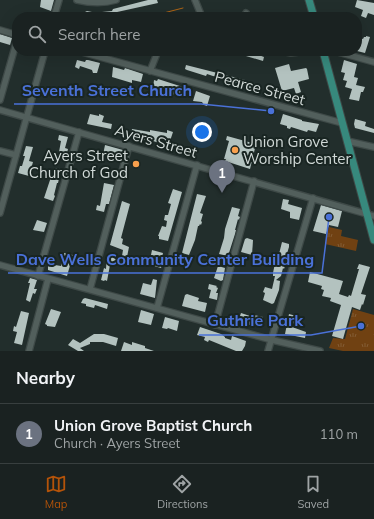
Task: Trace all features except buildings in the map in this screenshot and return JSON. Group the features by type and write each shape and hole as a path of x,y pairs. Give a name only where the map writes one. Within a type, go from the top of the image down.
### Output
{"main road":[{"path":"310,0 313,12"},
{"path":"324,56 374,240"}],"street":[{"path":"55,12 59,0"},
{"path":"77,0 105,3 116,0"},
{"path":"196,0 200,12"},
{"path":"0,30 12,34"},
{"path":"0,100 12,56"},
{"path":"0,213 3,190 16,155 44,56"},
{"name":"Pearce Street","path":"96,56 342,123"},
{"path":"150,71 156,56"},
{"path":"352,56 374,62"},
{"name":"Ayers Street","path":"0,110 374,216"},
{"path":"38,276 79,132"},
{"path":"347,141 374,147"},
{"path":"90,289 129,146"},
{"path":"0,151 16,155"},
{"path":"157,308 197,166"},
{"path":"215,325 254,181"},
{"path":"268,351 313,198"},
{"path":"0,265 215,325 320,351"},
{"path":"28,351 48,279"}],"green space":[{"path":"329,227 342,230 341,236 358,240 356,251 325,244"},
{"path":"353,309 374,315 374,351 343,351 329,348 333,338 345,339"}],"waterway":[{"path":"167,12 183,8"}],"place":[{"name":"Seventh Street Church","path":"271,111"},
{"name":"Union Grove Worship Center","path":"235,150"},
{"name":"Ayers Street Church of God","path":"136,164"},
{"name":"Union Grove Baptist Church","path":"222,193"},
{"name":"Dave Wells Community Center Building","path":"329,217"},
{"name":"Guthrie Park","path":"361,326"}]}
